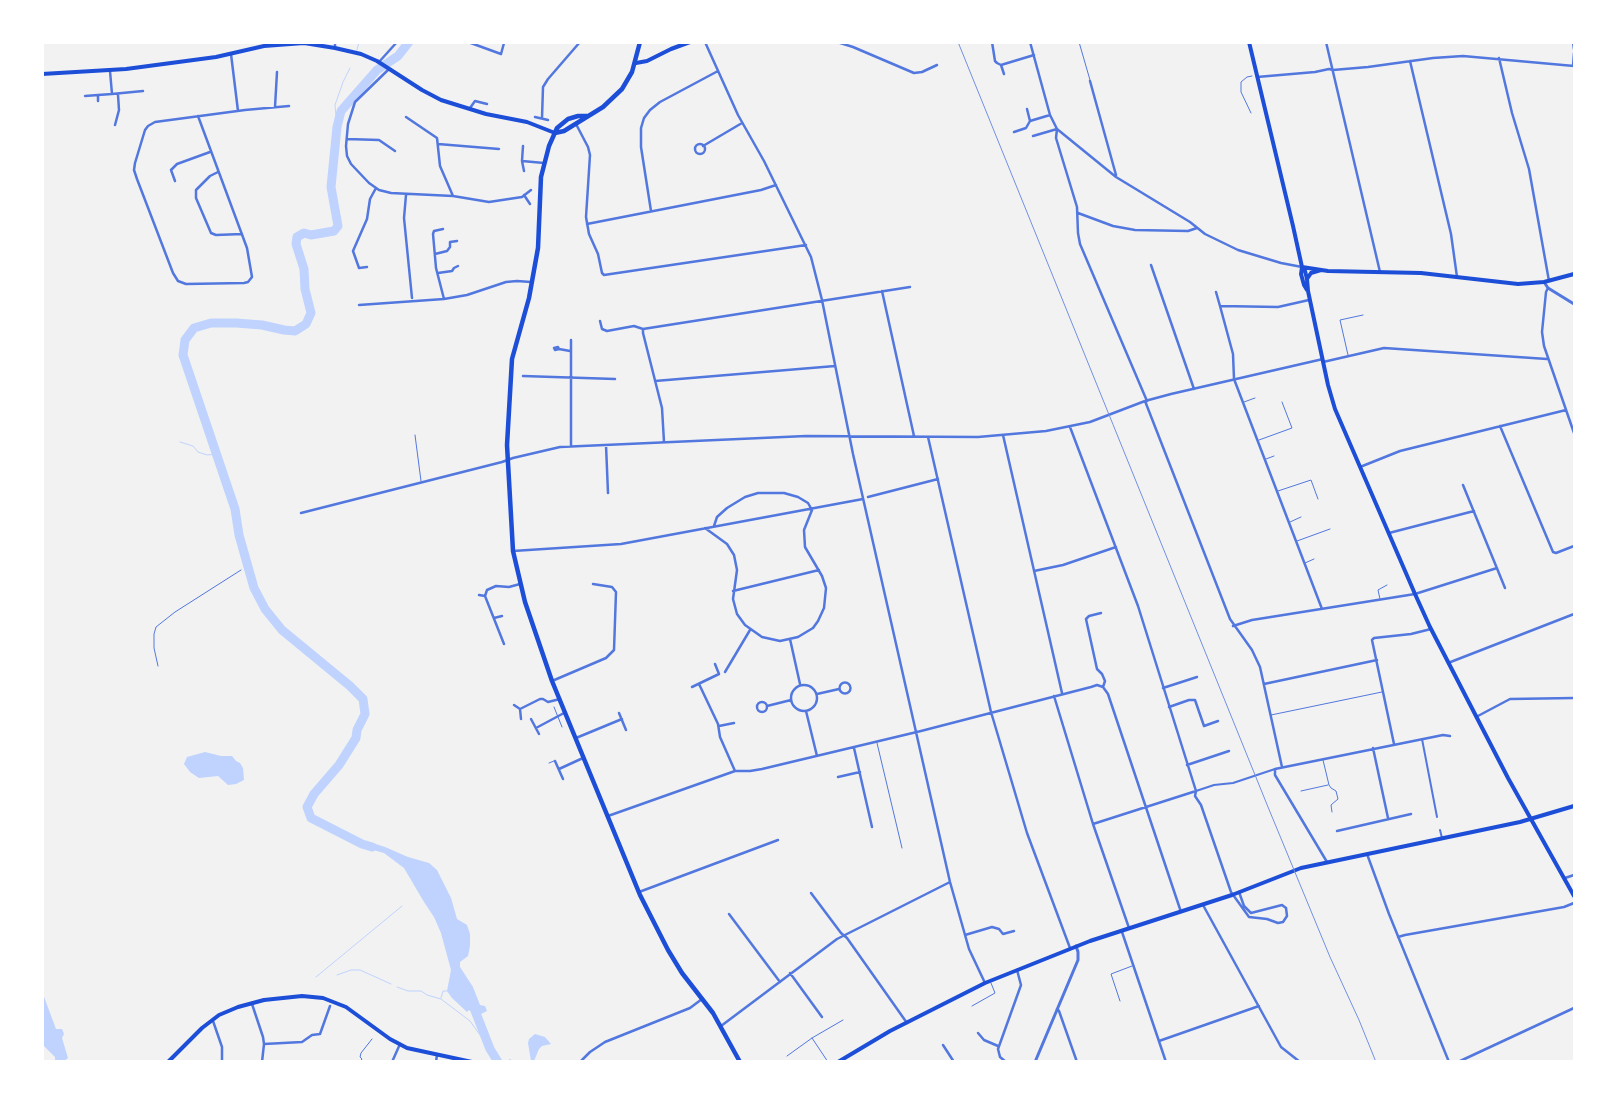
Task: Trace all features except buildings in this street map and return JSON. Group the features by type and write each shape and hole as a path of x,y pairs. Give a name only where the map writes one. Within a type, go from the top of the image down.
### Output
{"highway":[{"path":"554,133 564,131 576,124 602,107 622,89 636,63 640,42"},
{"path":"588,116 568,119 557,128 548,146 544,163 538,248 532,283 512,360 507,428 513,551 520,584 552,681 638,892 668,950 721,1026 740,1062"}],"main road":[{"path":"674,42 676,48"},
{"path":"636,63 647,61 690,42"},
{"path":"1249,42 1302,267 1301,274 1308,291"},
{"path":"42,74 110,71 231,54 264,46 291,43 335,48 361,54 379,62 429,94 469,110 520,120 538,125 554,133"},
{"path":"1302,267 1321,270 1420,273 1518,284 1547,282 1574,274"},
{"path":"1302,267 1308,279 1308,291 1335,409 1431,629 1530,819 1574,896"},
{"path":"1308,279 1311,273 1321,270"},
{"path":"838,1062 907,1023 987,982 1070,948 1121,930 1203,905 1296,870 1530,819 1574,806"},
{"path":"170,1061 212,1019 238,1007 291,996 323,998 352,1010 400,1044 421,1052 472,1062"}],"street":[{"path":"335,42 335,48"},
{"path":"379,62 397,42"},
{"path":"468,42 501,54 504,43"},
{"path":"542,118 543,87 580,42"},
{"path":"705,42 742,123 759,150 806,245 812,264 822,300 863,499 950,882 971,955 987,982"},
{"path":"837,42 914,73 938,65"},
{"path":"992,42 995,61 1001,65 1004,74"},
{"path":"1030,42 1050,115 1057,129 1116,177 1201,232 1233,248 1280,263 1302,267"},
{"path":"1326,42 1380,272"},
{"path":"1258,76 1368,67 1463,56 1574,66 1573,42"},
{"path":"231,54 238,111"},
{"path":"1001,65 1034,55"},
{"path":"1500,58 1512,113 1529,169 1548,288 1542,332 1547,358 1574,433"},
{"path":"1410,61 1451,234 1457,277"},
{"path":"389,68 354,105 350,118 346,138 346,151 350,162 363,177 376,188 386,192 453,196 488,202 524,196 531,190"},
{"path":"110,71 112,94"},
{"path":"651,211 641,147 644,118 660,102 718,71"},
{"path":"275,107 277,72"},
{"path":"1090,81 1116,177"},
{"path":"85,96 98,94 118,95 143,91"},
{"path":"98,94 98,101"},
{"path":"114,125 119,110 118,95"},
{"path":"469,110 475,101 487,104"},
{"path":"198,116 247,248 252,272 252,277 248,282 230,284 197,284 178,281 173,273 135,174 135,163 140,144 148,126 161,121 198,116 238,111 289,106"},
{"path":"1027,109 1030,121"},
{"path":"1014,132 1026,128 1030,121 1050,115"},
{"path":"406,117 437,138 440,166 453,196"},
{"path":"535,117 548,120"},
{"path":"703,146 742,123"},
{"path":"576,124 590,152 586,211 589,234 598,254 602,273 607,276 806,245"},
{"path":"1033,136 1057,129"},
{"path":"1057,129 1056,138 1078,213 1080,244 1146,401 1234,626 1253,652 1260,667 1282,767"},
{"path":"346,138 379,140 395,151"},
{"path":"438,144 499,149"},
{"path":"523,146 522,160 524,171"},
{"path":"175,181 171,170 177,164 210,152"},
{"path":"522,160 544,163"},
{"path":"218,172 210,176 196,190 196,198 211,233 216,235 242,234"},
{"path":"587,224 765,189 776,185"},
{"path":"367,267 359,268 353,251 367,219 370,199 376,188"},
{"path":"406,194 404,218 412,298"},
{"path":"524,196 530,204"},
{"path":"1078,213 1112,226 1135,230 1188,231 1197,228"},
{"path":"443,229 433,232 434,254 444,299"},
{"path":"434,254 447,251 450,248 450,242 457,241"},
{"path":"1151,264 1194,388"},
{"path":"438,273 452,271 458,266"},
{"path":"360,306 444,299 467,295 506,282 532,283"},
{"path":"600,321 602,329 608,331 634,326 643,329 910,287"},
{"path":"1548,288 1574,304"},
{"path":"882,291 914,437"},
{"path":"1216,292 1233,354 1234,379 1322,609"},
{"path":"1220,306 1278,307 1310,300"},
{"path":"643,329 662,408 664,442"},
{"path":"571,340 571,446"},
{"path":"302,513 508,460 571,446 806,436 928,437 1003,435 1070,427 1090,422 1146,401 1194,388 1384,348 1547,358"},
{"path":"559,349 570,351"},
{"path":"655,382 835,366"},
{"path":"524,376 615,379"},
{"path":"1360,466 1400,451 1566,410"},
{"path":"1500,426 1553,552 1556,553 1574,546"},
{"path":"1070,427 1138,606 1162,688 1196,791 1195,796 1201,805 1232,895 1249,917 1278,923 1288,916 1286,907 1282,905 1251,913 1244,906 1239,892"},
{"path":"1003,435 1062,694"},
{"path":"928,437 992,712 1027,833 1070,948"},
{"path":"606,444 608,493"},
{"path":"868,496 938,479"},
{"path":"1463,485 1505,588"},
{"path":"714,526 717,517 727,508 740,500 758,493 777,492 792,495 808,503 812,508"},
{"path":"513,551 611,545 863,499"},
{"path":"705,528 727,544 734,556 737,570 733,590 734,607 737,614 750,630 770,640 790,640 810,630 822,615 826,604 826,588 820,570 808,554 805,546 804,530 812,508"},
{"path":"1389,533 1474,511"},
{"path":"1034,571 1116,547"},
{"path":"1234,626 1244,621 1415,594 1497,568"},
{"path":"733,590 820,570"},
{"path":"504,644 485,596 488,590 493,587 509,587 520,584"},
{"path":"552,681 606,658 614,650 616,592 612,586 593,584"},
{"path":"479,595 485,596"},
{"path":"1102,613 1086,619 1097,669 1105,681 1104,687 1108,694 1181,912"},
{"path":"1448,663 1574,614"},
{"path":"494,619 502,616"},
{"path":"1394,744 1372,640 1374,638 1411,634 1431,629"},
{"path":"725,672 750,630"},
{"path":"790,640 800,685"},
{"path":"1264,684 1377,660"},
{"path":"692,687 719,674 715,664"},
{"path":"1162,688 1197,676"},
{"path":"846,682 850,686 849,691 846,693 841,692 840,689 840,685 846,682"},
{"path":"700,684 719,726 720,737 735,771"},
{"path":"805,684 812,687 816,694 815,704 806,710 796,709 791,700 792,690 800,685 805,684"},
{"path":"608,816 735,771 754,771 854,748 1094,686 1104,687"},
{"path":"816,694 840,689"},
{"path":"1054,696 1093,824 1129,928"},
{"path":"1476,717 1510,700 1574,698"},
{"path":"520,709 540,699 548,702 560,699"},
{"path":"767,706 791,700"},
{"path":"1169,707 1189,700 1196,700 1204,726 1218,721"},
{"path":"514,705 520,709 521,718"},
{"path":"806,710 817,756"},
{"path":"536,728 566,713"},
{"path":"619,713 626,730"},
{"path":"531,719 539,734"},
{"path":"576,738 622,719"},
{"path":"719,726 734,723"},
{"path":"1093,824 1214,785 1234,784 1282,767 1443,734 1450,736"},
{"path":"1422,739 1436,817"},
{"path":"854,748 872,827"},
{"path":"1374,748 1388,819"},
{"path":"1187,765 1229,751"},
{"path":"559,770 584,758"},
{"path":"555,761 563,779"},
{"path":"1274,769 1275,775 1326,862"},
{"path":"838,777 860,772"},
{"path":"1336,831 1411,814"},
{"path":"1440,830 1442,838"},
{"path":"638,892 778,840"},
{"path":"1367,854 1398,937 1449,1062"},
{"path":"1565,878 1574,875"},
{"path":"721,1026 833,941 950,882"},
{"path":"811,894 841,933 845,935 907,1023"},
{"path":"1398,937 1405,934 1569,906 1574,903"},
{"path":"1203,905 1281,1047 1300,1062"},
{"path":"729,914 780,982"},
{"path":"965,935 992,927 1004,934 1014,931"},
{"path":"1121,930 1166,1062"},
{"path":"1035,1062 1078,958 1076,946"},
{"path":"1006,1062 998,1053 998,1046 1021,985 1017,970"},
{"path":"790,973 822,1017"},
{"path":"580,1062 590,1052 605,1042 690,1008 702,999"},
{"path":"252,1004 264,1044 262,1062"},
{"path":"264,1044 302,1042 312,1035 318,1035 330,1006"},
{"path":"1159,1041 1259,1006"},
{"path":"1458,1062 1574,1008"},
{"path":"1057,1009 1077,1062"},
{"path":"212,1019 222,1047 222,1062"},
{"path":"978,1033 984,1040 998,1046"},
{"path":"392,1062 400,1044"},
{"path":"943,1045 954,1062"},
{"path":"436,1062 437,1055"}],"lane":[{"path":"1079,42 1090,81"},
{"path":"1250,113 1241,92 1240,82 1252,76"},
{"path":"411,302 412,298"},
{"path":"1348,356 1340,320 1363,315"},
{"path":"1243,402 1255,398"},
{"path":"1258,440 1292,428 1282,402"},
{"path":"415,435 421,482"},
{"path":"1265,460 1274,456"},
{"path":"1278,491 1311,480 1318,499"},
{"path":"1289,522 1301,517"},
{"path":"1296,542 1330,529"},
{"path":"1305,563 1314,559"},
{"path":"158,666 154,648 156,628 175,612 241,570"},
{"path":"1381,600 1378,590 1388,586"},
{"path":"1271,715 1383,692"},
{"path":"554,707 562,727"},
{"path":"876,742 902,848"},
{"path":"1322,759 1328,785 1336,790 1338,799 1331,805 1332,812"},
{"path":"549,763 555,761"},
{"path":"1301,791 1328,785"},
{"path":"1120,1001 1111,974 1133,966"},
{"path":"972,1006 995,993 987,982"},
{"path":"788,1056 812,1038 843,1020"},
{"path":"812,1038 828,1062"},
{"path":"360,1062 362,1059 360,1057 361,1053 372,1039"}],"water":[{"path":"205,752 221,756 232,756 243,768 244,780 228,785 218,776 199,778 190,772 184,764 187,757"},
{"path":"370,842 429,863 437,870 451,898 457,919 467,925 470,934 468,956 460,962 460,967 473,987 480,1005 485,1006 487,1011 479,1015 479,1019 473,1017 474,1014 469,1010 467,1012 447,991 451,970 441,933 434,917 404,868 384,853 362,844"},
{"path":"43,994 56,1029 62,1029 64,1034 62,1038 68,1058 64,1061 52,1061 55,1060 55,1057 43,1045"},
{"path":"535,1034 545,1037 551,1044 542,1046 534,1061 531,1061 528,1043 529,1039"}],"waterway":[{"path":"357,50 359,42"},
{"path":"372,847 362,844 311,818 307,807 314,794 339,765 356,738 357,730 365,714 363,699 282,630 265,609 254,588 239,535 235,509 183,355 185,340 194,328 211,323 262,325 295,331 306,324 311,313 305,289 304,269 296,244 297,237 304,233 311,235 334,231 338,226 331,187 337,127 341,111 377,70 398,56 409,42"},
{"path":"337,127 335,105 350,68"},
{"path":"180,442 193,446 198,452 207,455 217,454"},
{"path":"316,977 402,906"},
{"path":"337,975 351,970 360,970 391,984"},
{"path":"397,987 408,991 421,991 441,999 470,1021 490,1049"},
{"path":"441,998 443,991 447,991"},
{"path":"474,1008 490,1049 498,1062"}],"railway":[{"path":"958,42 1268,807 1376,1062"}]}
